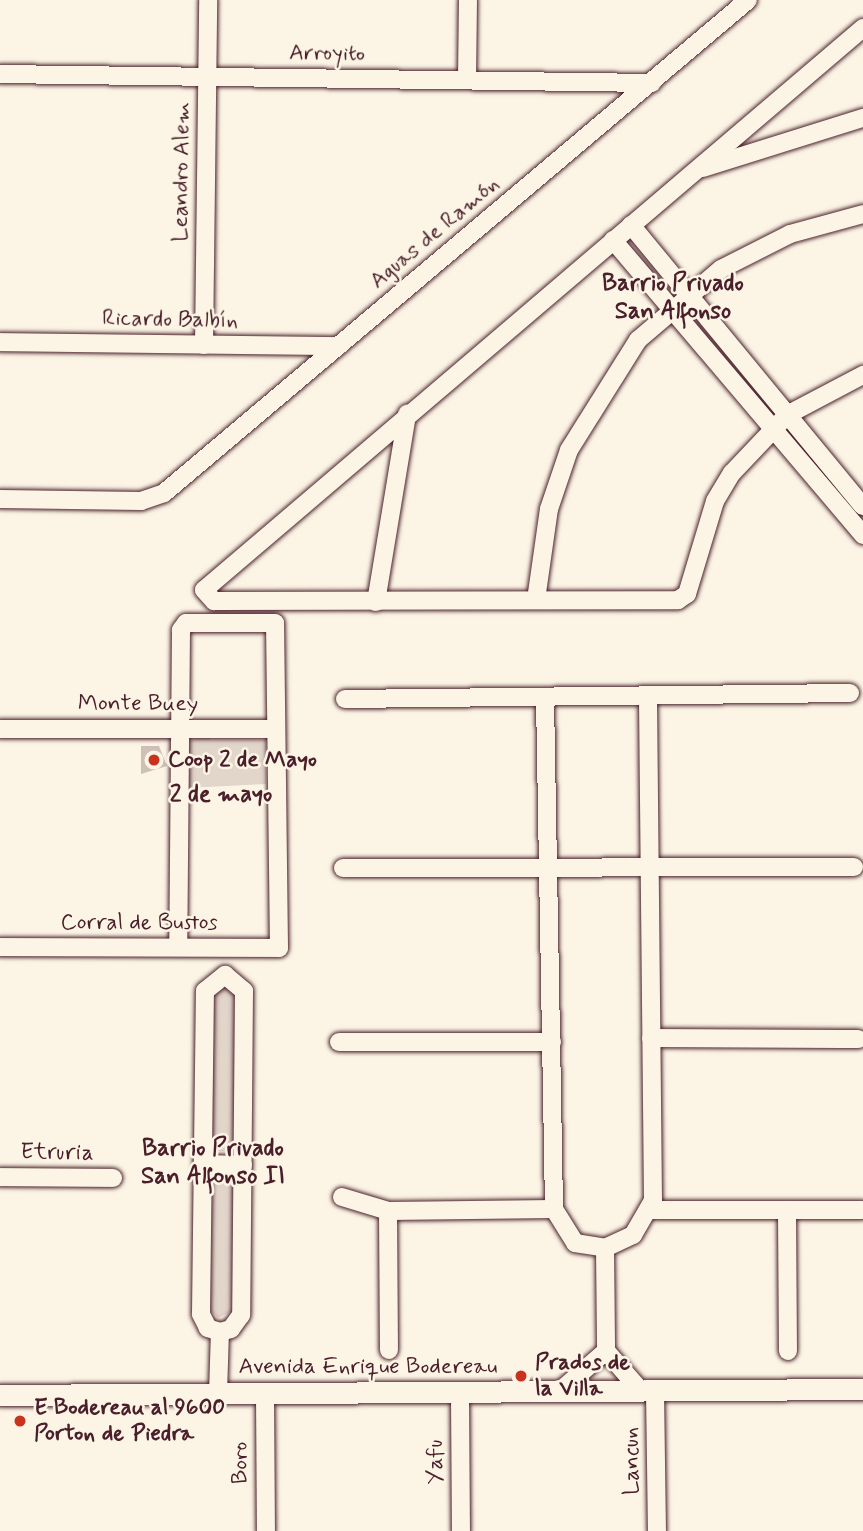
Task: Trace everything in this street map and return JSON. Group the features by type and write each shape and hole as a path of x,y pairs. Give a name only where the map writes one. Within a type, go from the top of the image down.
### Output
{"main road":[{"name":"Avenida Enrique Bodereau","path":"0,1395 460,1394 863,1389"}],"street":[{"name":"Leandro Alem","path":"204,345 208,0"},
{"path":"467,80 468,0"},
{"name":"Aguas de Ramón","path":"0,499 150,499 338,346 748,0"},
{"path":"863,28 407,414 204,590 214,601 683,598 715,501 772,428 787,415 863,375"},
{"name":"Arroyito","path":"0,74 652,83"},
{"path":"693,172 863,118"},
{"path":"536,600 549,509 569,450 618,365 669,307 686,293 790,233 863,214"},
{"path":"631,226 863,506"},
{"path":"613,240 863,535"},
{"name":"Ricardo Balbín","path":"0,342 338,346"},
{"path":"376,602 407,414"},
{"path":"178,947 181,630 186,623 278,626 275,729"},
{"path":"345,699 850,693"},
{"path":"545,697 554,1209 575,1242 605,1248 633,1235 650,1210 648,696"},
{"name":"Monte Buey","path":"0,729 275,729"},
{"name":"Corral de Bustos","path":"0,947 279,948 275,729"},
{"path":"343,868 854,867"},
{"path":"225,975 244,991 243,1165 241,1315 231,1329 220,1332 208,1328 201,1314 205,991 225,975"},
{"path":"651,1038 858,1039"},
{"path":"339,1042 552,1042"},
{"path":"203,1164 243,1165"},
{"name":"Etruria","path":"0,1177 113,1178"},
{"path":"342,1197 388,1211 554,1209"},
{"path":"650,1210 862,1210"},
{"path":"388,1211 389,1350"},
{"path":"787,1211 789,1351"},
{"path":"605,1248 606,1351 648,1391"},
{"path":"218,1394 220,1332"},
{"path":"561,1391 606,1351"},
{"name":"Lancun","path":"648,1391 657,1531"},
{"name":"Boro","path":"265,1394 266,1531"},
{"name":"Yafu","path":"460,1394 461,1531"}],"shaded area":[{"path":"209,734 210,740 266,740 266,784 186,788 187,742"},
{"path":"219,985 238,986 239,1151 208,1151 211,998"},
{"path":"212,1170 238,1171 234,1310 218,1318 209,1308"}],"building":[{"name":"Coop 2 de Mayo","path":"141,746 159,746 167,766 141,774"}],"place":[{"name":"Coop 2 de Mayo","path":"154,760"},
{"name":"Prados de la Villa","path":"521,1376"},
{"name":"E Bodereau al 9600 Porton de Piedra","path":"20,1421"}],"district":[{"name":"Barrio Privado San Alfonso","path":"673,298"},
{"name":"2 de mayo","path":"221,795"},
{"name":"Barrio Privado San Alfonso II","path":"213,1163"}]}
